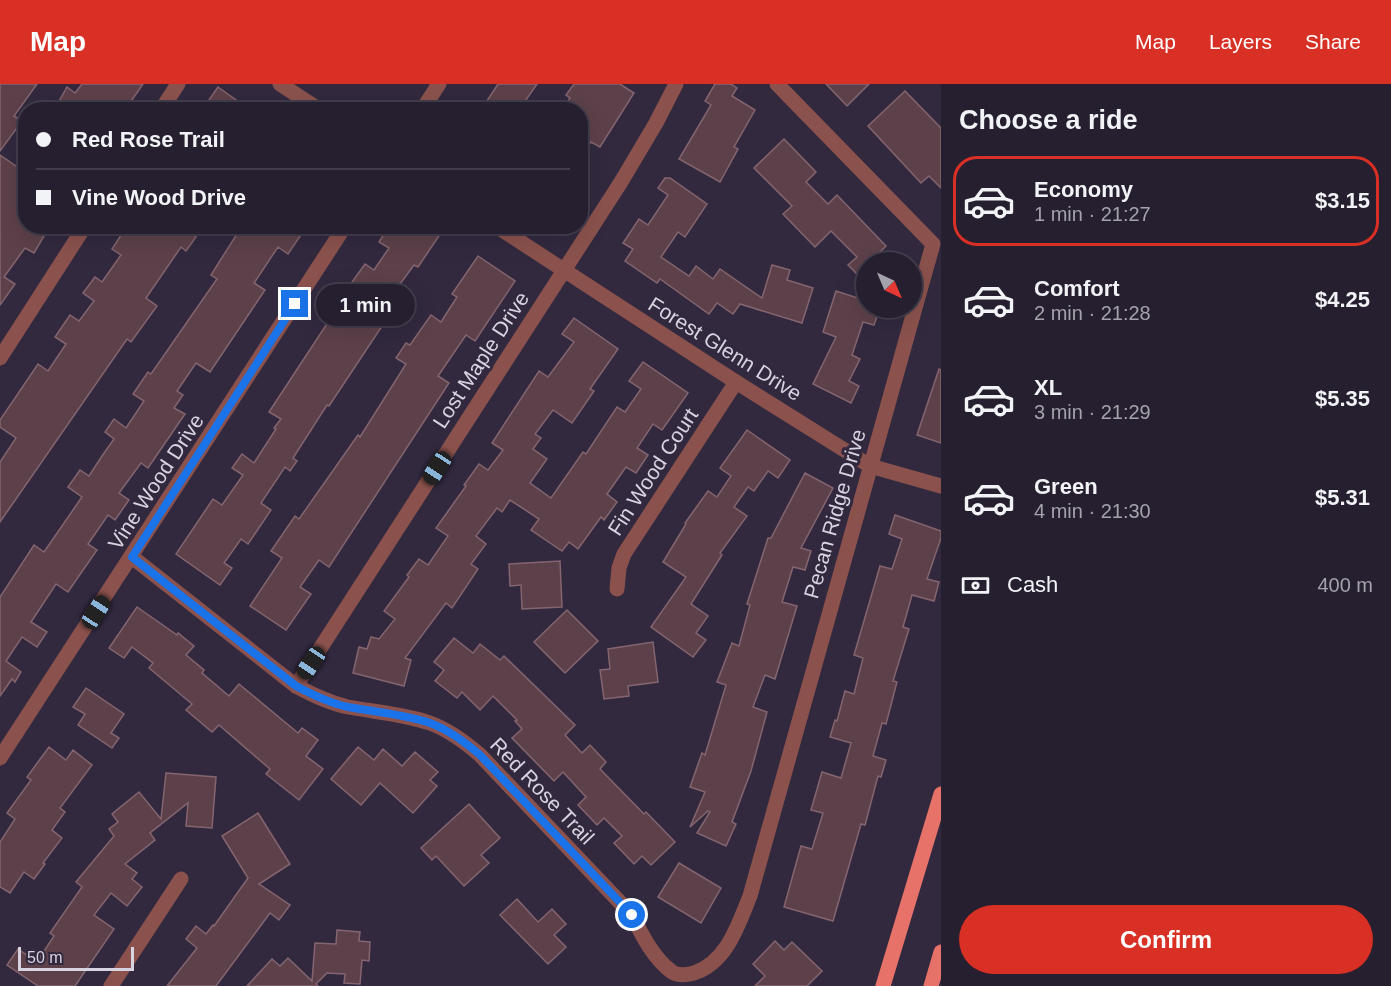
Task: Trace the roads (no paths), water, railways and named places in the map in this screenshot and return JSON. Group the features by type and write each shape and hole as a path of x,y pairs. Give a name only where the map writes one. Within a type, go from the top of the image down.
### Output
{"main road":[{"path":"883,986 941,794"},
{"path":"931,986 941,952"}],"street":[{"path":"166,102 178,84"},
{"path":"280,84 308,102"},
{"path":"427,102 439,84"},
{"name":"Lost Maple Drive","path":"588,233 642,149 676,84"},
{"name":"Pecan Ridge Drive","path":"674,974 687,975 706,969 716,959 730,943 750,896 933,244 777,84"},
{"path":"0,358 80,234"},
{"name":"Vine Wood Drive","path":"0,758 340,234"},
{"name":"Forest Glenn Drive","path":"508,234 870,466 941,486"},
{"name":"Lost Maple Drive","path":"296,686 588,234"},
{"name":"Fin Wood Court","path":"617,589 619,568 624,554 736,382"},
{"name":"Red Rose Trail","path":"132,557 296,686 320,698 346,706 429,723 466,743 632,915 645,940 674,974"},
{"path":"111,986 181,879"}]}
